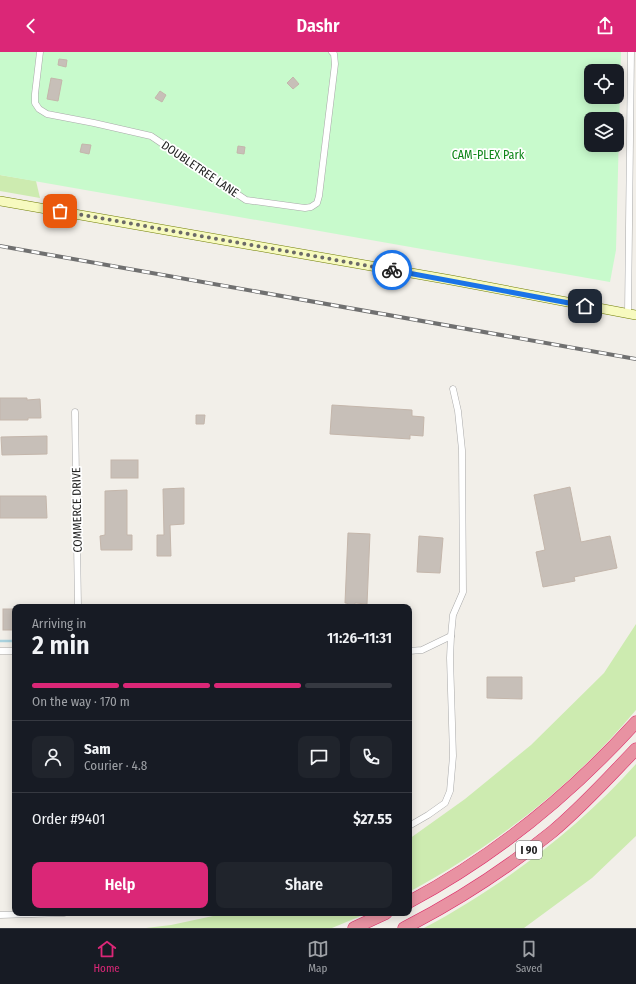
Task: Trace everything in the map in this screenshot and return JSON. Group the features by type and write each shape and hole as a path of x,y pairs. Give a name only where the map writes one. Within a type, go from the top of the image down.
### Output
{"highway":[{"name":"I 90","path":"412,900 486,856 538,817 607,754 636,722"},
{"name":"I 90","path":"404,928 475,888 512,863 552,831 595,792 636,749"},
{"path":"354,928 380,916"}],"main road":[{"path":"0,201 451,280 632,315"}],"street":[{"name":"DOUBLETREE LANE","path":"40,52 35,94 36,103 39,109 47,114 94,122 151,136 246,200 305,208 311,207 317,203 334,70 334,54 332,52"},
{"path":"631,52 632,315"},
{"path":"412,824 445,803 450,791 453,756 450,658 451,636 453,615 463,592 462,450 453,389"},
{"name":"COMMERCE DRIVE","path":"75,412 78,604"},
{"path":"412,651 422,650 451,636"},
{"path":"0,651 12,651"},
{"path":"0,915 12,915"}],"green space":[{"name":"CAM-PLEX Park","path":"0,52 621,52 621,64 584,64 584,104 620,104 619,112 584,112 584,152 618,152 616,250 610,282 0,175"},
{"path":"0,175 36,181 40,198 0,191"},
{"path":"636,624 636,710 586,764 531,812 472,855 412,890 412,837 465,799 531,745 604,673"},
{"path":"636,764 636,836 592,878 524,928 424,928 481,894 537,855 590,811"},
{"path":"213,916 361,916 332,928 146,928 171,925"}],"building":[{"path":"59,59 67,60 66,67 58,65"},
{"path":"293,77 299,84 293,89 287,83"},
{"path":"51,78 62,80 58,101 47,99"},
{"path":"160,91 166,95 162,102 155,98"},
{"path":"82,144 91,145 89,154 80,152"},
{"path":"238,146 245,147 244,154 237,153"},
{"path":"0,398 27,398 27,400 40,399 41,418 28,418 28,420 0,420"},
{"path":"332,405 412,410 412,416 424,417 423,436 410,435 410,439 330,434"},
{"path":"196,415 205,415 204,424 196,424"},
{"path":"47,436 47,454 2,455 1,437"},
{"path":"111,460 138,460 138,478 111,478"},
{"path":"570,487 581,542 610,536 617,568 574,577 575,581 543,587 536,552 545,550 534,495"},
{"path":"184,488 184,524 170,525 171,556 157,556 157,535 164,535 163,489"},
{"path":"127,490 127,535 132,535 132,550 101,550 100,536 105,535 105,491"},
{"path":"0,496 46,496 47,518 0,518"},
{"path":"348,533 370,534 367,604 345,603"},
{"path":"419,536 443,538 440,573 417,572"},
{"path":"3,609 12,609 12,630 3,630"},
{"path":"487,677 522,677 522,699 487,698"}],"waterway":[{"path":"0,641 12,641"}],"railway":[{"path":"0,246 636,359"}],"way so far":[{"path":"60,211 392,270"}],"route":[{"path":"392,270 585,306"}]}
